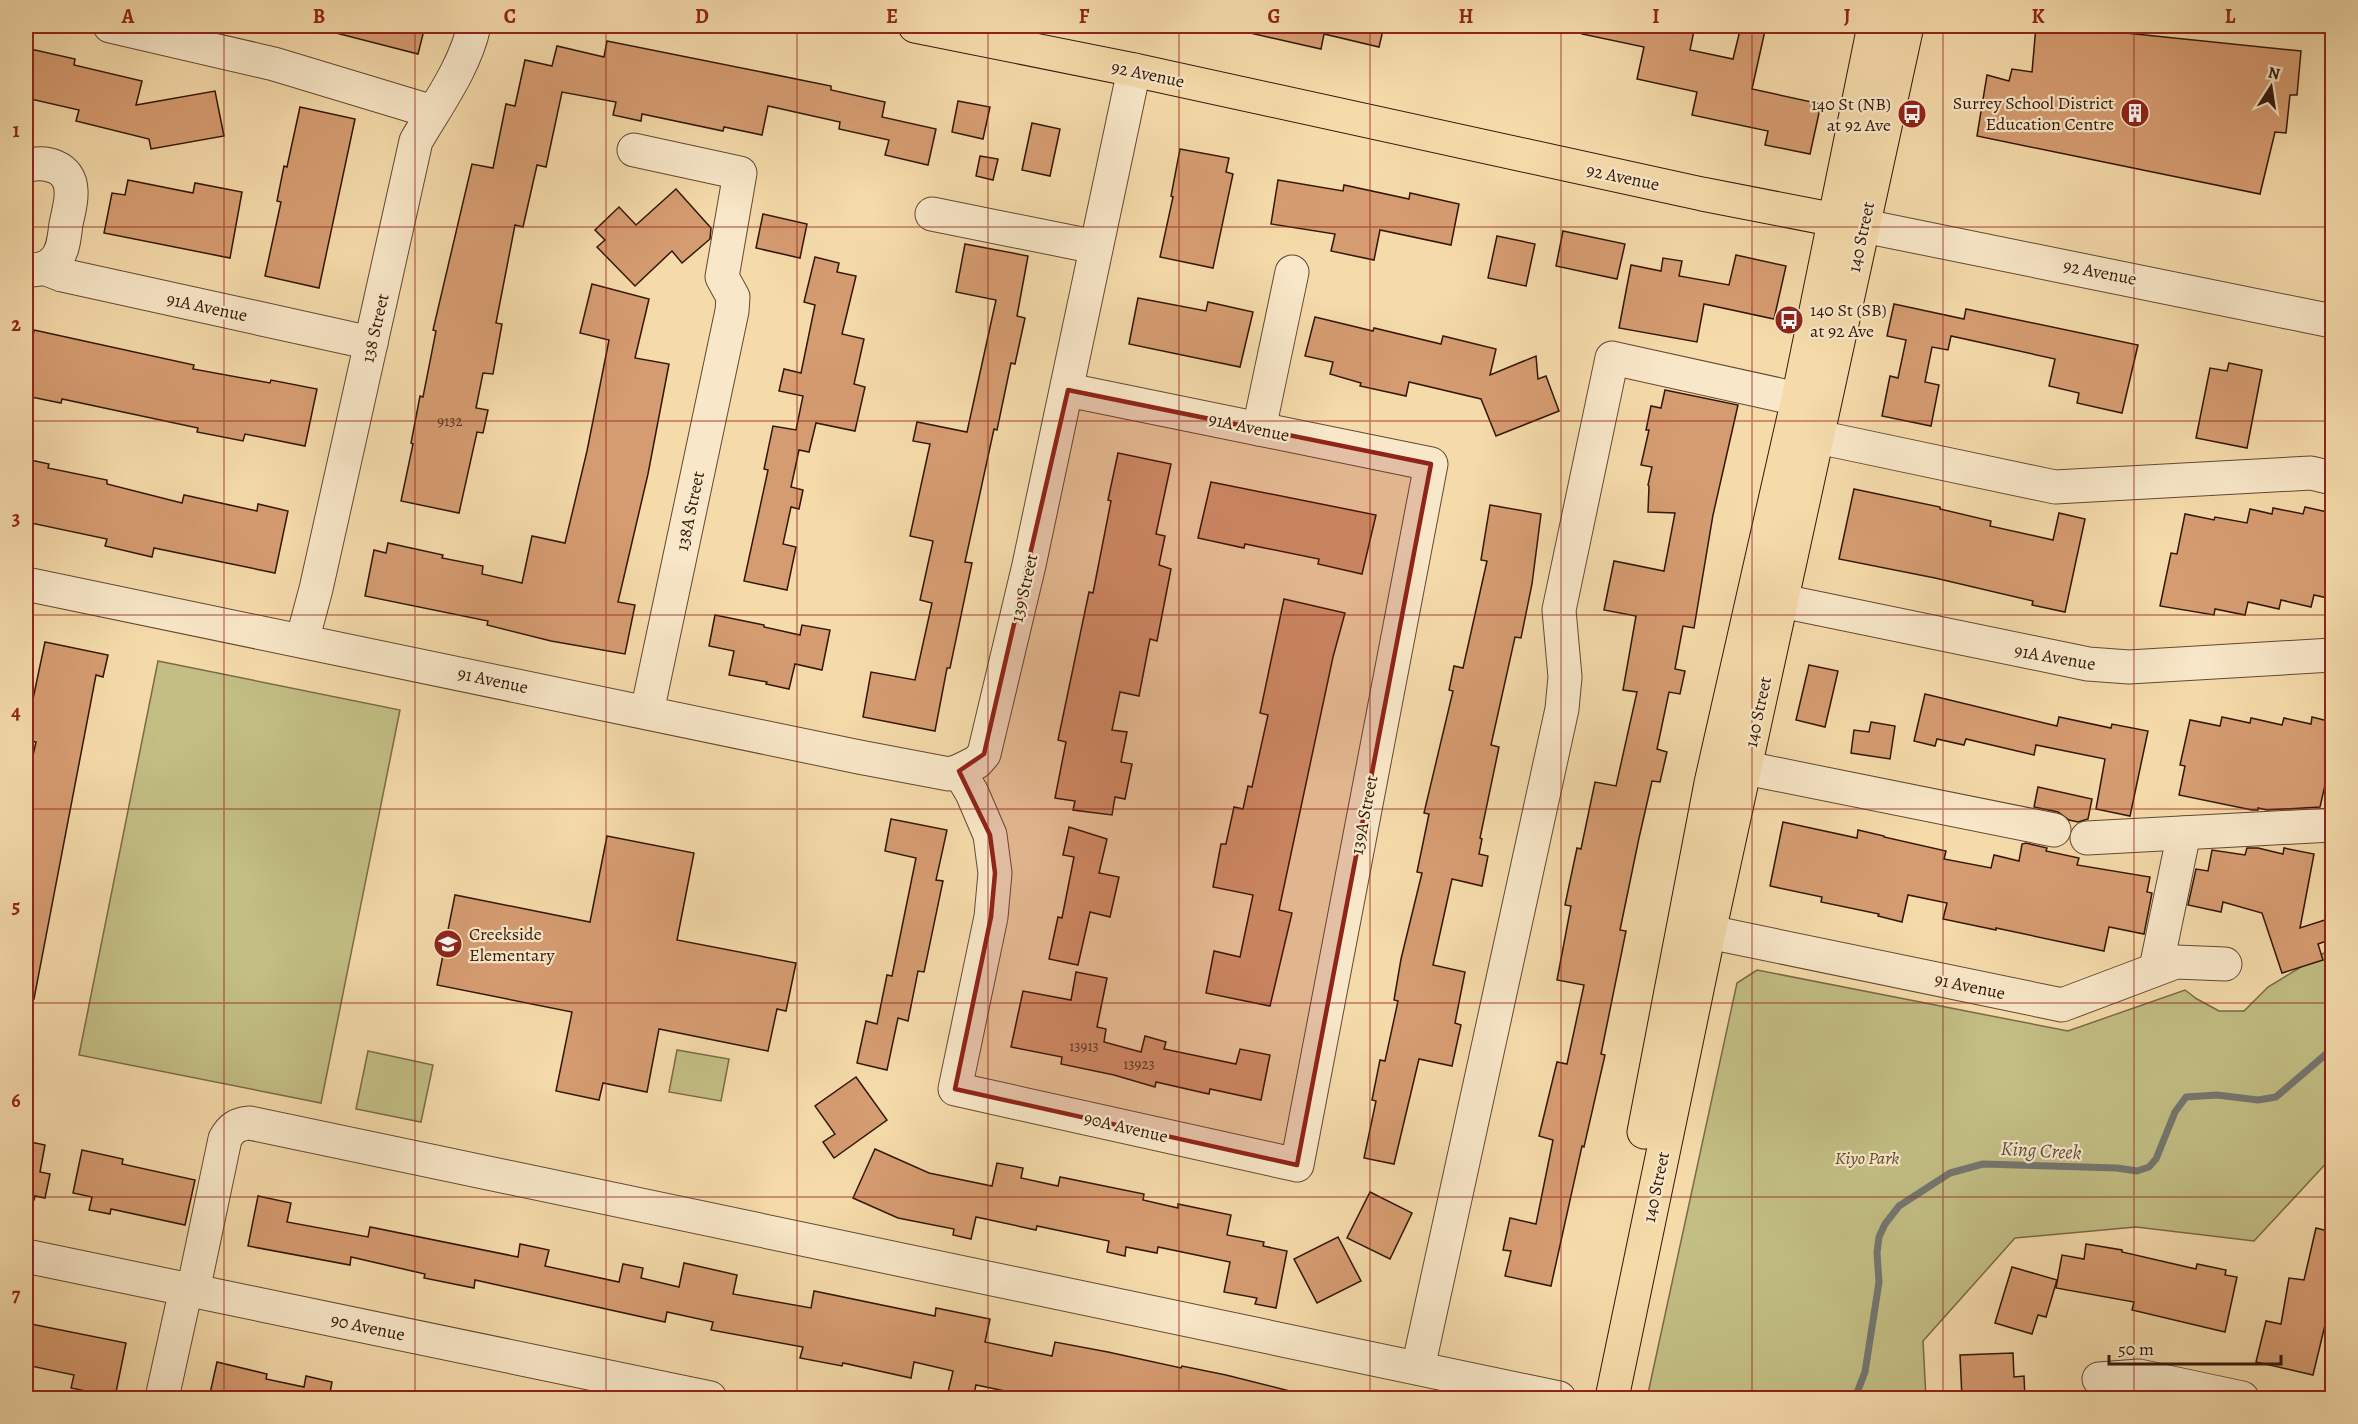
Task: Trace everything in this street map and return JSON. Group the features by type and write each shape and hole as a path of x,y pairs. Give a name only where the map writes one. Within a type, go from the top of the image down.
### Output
{"main road":[{"name":"92 Avenue","path":"915,26 1134,70 1678,189 1849,223"},
{"name":"140 Street","path":"1612,1398 1709,932 1818,437 1849,223 1874,26"},
{"name":"140 Street","path":"1590,1398 1627,1224 1711,783 1798,399 1907,26"},
{"path":"1709,932 1699,927 1697,917 1718,814 1711,783"}],"street":[{"path":"110,26 274,64 433,112"},
{"name":"138 Street","path":"302,641 316,589 416,141 453,80 471,40 474,26"},
{"name":"139 Street","path":"959,771 977,762 984,754 1068,390 1134,70"},
{"name":"138A Street","path":"634,150 740,173 722,277 733,297 732,311 647,712"},
{"name":"91A Avenue","path":"26,166 46,163 56,166 69,181 72,191 63,246 53,263 35,269"},
{"path":"932,214 1096,247"},
{"name":"92 Avenue","path":"1849,223 2332,321"},
{"name":"91A Avenue","path":"35,269 371,343"},
{"path":"1259,429 1292,272"},
{"path":"1418,1368 1564,701 1565,677 1559,610 1612,358 1798,399"},
{"name":"91A Avenue","path":"1068,390 1431,464"},
{"path":"1818,437 2055,487 2311,473 2332,478"},
{"name":"139A Street","path":"1297,1165 1431,464"},
{"name":"91 Avenue","path":"26,584 938,772 949,774 959,771"},
{"name":"91A Avenue","path":"1782,601 2088,664 2129,667 2332,655"},
{"path":"1746,768 2054,830"},
{"name":"90A Avenue","path":"959,771 972,793 990,835 994,873 992,916 955,1089 1297,1165"},
{"path":"2087,838 2332,825"},
{"path":"2156,968 2184,833"},
{"name":"91 Avenue","path":"1709,932 2062,1005 2176,962 2225,964"},
{"path":"162,1398 225,1138 239,1124 250,1124 1559,1398"},
{"name":"90 Avenue","path":"26,1256 710,1398"},
{"path":"2099,1379 2139,1376 2242,1398"}],"highlighted area":[{"path":"1068,390 1431,464 1297,1165 955,1089 991,917 995,873 990,835 959,771 984,754"}],"green space":[{"path":"158,661 400,710 321,1103 79,1055"},
{"name":"Kiyo Park","path":"2332,948 2332,1157 2254,1241 2136,1227 2015,1238 1923,1341 1926,1398 1647,1398 1737,983 1757,970 2068,1031 2185,990 2219,1011 2244,1011 2268,987"},
{"path":"677,1050 729,1059 721,1101 669,1092"},
{"path":"368,1051 433,1065 421,1122 356,1109"}],"building":[{"path":"333,26 425,26 418,54 332,32"},
{"path":"1251,26 1384,26 1379,47 1324,34 1321,49 1250,33"},
{"path":"1583,26 1695,26 1690,50 1733,59 1741,26 1766,26 1752,89 1821,104 1810,154 1765,145 1768,131 1692,115 1697,92 1637,79 1644,47 1582,34"},
{"name":"Surrey School District Education Centre","path":"2036,26 2058,26 2301,51 2297,95 2290,95 2286,133 2275,132 2260,194 1977,136 1987,75 2009,81 2012,69 2032,72"},
{"path":"607,41 831,86 831,90 885,102 882,117 936,129 928,165 885,155 889,140 839,129 840,122 768,106 762,135 724,127 723,131 642,114 641,121 613,115 616,102 562,92 546,167 537,165 523,227 515,225 496,323 502,324 493,374 483,373 476,408 488,410 483,433 477,432 459,513 401,501 420,396 423,397 436,331 433,330 472,164 493,168 506,104 515,106 525,60 552,66 557,46 604,57"},
{"path":"26,48 75,59 74,65 142,81 136,105 215,91 224,136 151,149 149,139 76,121 79,110 26,98"},
{"path":"958,101 990,107 983,139 952,132"},
{"path":"300,107 355,119 319,288 265,276 281,202 277,201 284,166 287,167"},
{"path":"1032,123 1060,129 1050,176 1022,170"},
{"path":"1180,149 1229,158 1226,172 1233,174 1213,268 1160,257 1173,197 1171,196"},
{"path":"980,156 998,159 993,180 976,176"},
{"path":"128,180 193,193 195,183 242,192 230,258 104,233 112,193 125,195"},
{"path":"1278,180 1343,191 1344,185 1409,199 1410,193 1459,204 1451,245 1380,230 1374,260 1331,251 1335,234 1271,224"},
{"path":"676,189 711,228 710,239 682,263 672,251 635,286 597,247 605,240 595,230 619,207 636,225"},
{"path":"763,214 807,224 800,258 756,248"},
{"path":"1563,231 1625,244 1617,279 1556,266"},
{"path":"1497,236 1535,244 1526,286 1488,278"},
{"path":"965,244 1028,256 1017,316 1025,318 1015,364 1011,363 997,430 994,429 965,562 972,563 950,668 947,668 935,731 863,717 871,672 915,680 932,603 920,600 933,541 910,536 930,444 913,441 917,422 967,432 996,300 956,292"},
{"path":"1736,255 1786,266 1774,319 1704,304 1697,342 1619,328 1631,265 1661,271 1663,258 1682,261 1679,276 1729,285"},
{"path":"815,257 839,263 837,272 856,276 842,334 864,339 854,384 865,387 855,431 816,423 809,452 799,450 791,487 803,490 799,509 791,507 783,544 796,547 787,590 744,581 768,470 764,469 773,426 796,430 803,396 779,391 784,369 801,373 815,305 804,302"},
{"path":"592,284 649,299 635,358 669,364 648,474 618,602 635,605 625,654 551,641 487,625 488,621 365,596 374,550 386,553 388,543 443,555 442,558 483,566 482,574 522,583 532,536 565,543 587,451 609,340 580,333"},
{"path":"1138,298 1206,311 1208,302 1253,312 1240,367 1129,344"},
{"path":"1894,304 1964,319 1966,309 2138,345 2122,413 2077,403 2079,393 2049,386 2055,359 1951,336 1948,350 1932,347 1925,382 1939,385 1931,426 1882,416 1890,376 1898,378 1906,340 1887,336"},
{"path":"1315,317 1441,344 1443,336 1496,349 1490,375 1536,356 1538,379 1546,376 1559,411 1496,436 1481,399 1409,382 1406,396 1360,386 1361,383 1330,374 1333,362 1305,356"},
{"path":"34,330 194,365 193,369 317,389 305,446 245,434 243,441 197,432 198,428 62,399 61,403 26,396 26,371"},
{"path":"2229,363 2262,370 2247,448 2196,438 2210,368 2227,371"},
{"path":"1665,390 1738,405 1713,515 1694,628 1683,626 1675,669 1685,671 1680,694 1669,692 1657,749 1667,752 1660,782 1652,781 1639,838 1620,930 1626,931 1601,1054 1605,1055 1551,1286 1505,1276 1511,1251 1503,1250 1510,1218 1536,1224 1553,1140 1539,1136 1557,1062 1567,1064 1584,985 1557,980 1571,906 1565,905 1577,848 1581,849 1595,782 1616,786 1637,692 1623,690 1636,616 1604,610 1614,561 1664,571 1675,513 1648,512 1648,485 1652,467 1641,465 1649,430 1646,430 1651,406 1661,408"},
{"path":"1118,453 1171,464 1156,534 1165,536 1159,565 1171,569 1157,641 1150,639 1139,696 1120,692 1112,730 1127,732 1121,762 1132,764 1125,799 1115,797 1112,815 1073,810 1075,801 1055,798 1066,742 1058,740 1089,592 1093,593"},
{"path":"26,459 49,464 48,468 107,480 107,484 182,503 184,495 257,511 258,504 288,511 275,573 154,548 152,557 105,546 107,539 26,522"},
{"path":"1211,482 1376,515 1362,574 1318,564 1319,559 1245,544 1244,548 1198,538"},
{"path":"1854,489 1940,507 1940,509 1991,521 1990,526 2053,540 2059,513 2085,519 2065,612 2032,605 2033,601 1935,578 1839,559"},
{"path":"1490,505 1541,514 1532,584 1521,638 1515,637 1491,745 1499,747 1480,838 1482,839 1479,854 1488,856 1482,886 1452,879 1433,965 1465,972 1455,1023 1461,1025 1452,1066 1419,1059 1394,1164 1364,1158 1376,1101 1372,1100 1380,1060 1385,1061 1398,1001 1394,1000 1401,959 1422,873 1417,872 1429,814 1424,813 1453,691 1449,690 1454,666 1463,668 1487,561 1481,560"},
{"path":"2305,507 2332,513 2332,599 2314,595 2311,607 2281,600 2279,609 2248,602 2245,615 2215,609 2214,615 2160,606 2171,553 2177,554 2185,514 2247,523 2250,509 2272,514 2273,508 2303,514"},
{"path":"1284,599 1345,613 1333,657 1279,910 1292,913 1270,1006 1206,993 1214,951 1240,957 1253,895 1213,887 1221,844 1226,844 1234,807 1243,809 1248,786 1252,787 1268,715 1260,713"},
{"path":"715,615 800,635 802,625 830,630 822,670 795,664 789,689 766,684 767,682 729,675 734,651 709,646"},
{"path":"45,642 108,655 103,677 96,675 34,999 26,998 26,787 36,742 26,740 26,732"},
{"path":"1809,665 1838,671 1825,727 1796,720"},
{"path":"1925,694 2057,726 2059,717 2111,728 2112,724 2148,731 2130,816 2096,809 2105,759 2036,745 2034,755 1966,739 1964,745 1937,739 1935,746 1914,741"},
{"path":"2222,717 2250,723 2251,718 2282,725 2284,718 2311,724 2312,717 2332,722 2332,755 2320,807 2252,810 2179,795 2185,766 2180,765 2190,720 2220,726"},
{"path":"1871,722 1895,726 1890,759 1851,753 1854,730 1869,732"},
{"path":"2038,787 2092,799 2088,819 2078,822 2069,820 2058,812 2034,807"},
{"path":"891,819 947,830 936,880 943,881 924,972 918,971 908,1021 898,1018 887,1070 857,1063 866,1021 877,1024 887,975 892,976 916,858 885,851"},
{"path":"1783,822 1857,838 1858,830 1946,851 1944,859 1991,868 1994,855 2019,861 2022,844 2026,843 2047,848 2046,851 2079,858 2077,865 2150,877 2147,892 2152,893 2144,934 2109,927 2104,951 1943,919 1947,903 1908,895 1902,922 1878,916 1879,914 1821,902 1822,897 1770,886"},
{"path":"1069,827 1107,839 1099,873 1119,877 1110,917 1090,912 1078,965 1049,959 1058,917 1062,918 1074,857 1063,855"},
{"path":"607,836 694,853 677,940 796,963 786,1011 777,1009 768,1051 659,1029 647,1092 603,1083 599,1100 556,1091 572,1012 437,985 455,895 590,922"},
{"path":"2247,848 2258,848 2283,854 2284,848 2314,854 2300,928 2328,919 2332,939 2318,944 2323,960 2282,973 2262,913 2223,902 2221,912 2188,905 2196,869 2208,871 2212,850 2245,855"},
{"path":"1076,972 1107,978 1097,1027 1106,1029 1104,1042 1141,1052 1145,1036 1166,1042 1164,1049 1236,1064 1240,1049 1270,1055 1261,1100 1210,1089 1209,1094 1156,1082 1155,1087 1114,1075 1061,1064 1062,1057 1011,1047 1023,991 1071,1000"},
{"path":"856,1077 887,1120 834,1158 823,1142 835,1134 815,1106"},
{"path":"26,1141 45,1145 40,1172 50,1174 45,1198 35,1196 34,1200 26,1200"},
{"path":"875,1149 929,1173 992,1186 997,1163 1023,1168 1021,1178 1058,1186 1060,1177 1144,1194 1143,1200 1178,1208 1178,1204 1231,1215 1227,1235 1264,1242 1263,1246 1287,1251 1276,1308 1255,1304 1257,1298 1224,1292 1230,1262 1158,1247 1157,1253 1126,1247 1125,1256 1107,1252 1109,1241 1037,1226 1036,1230 976,1217 971,1239 953,1235 954,1229 898,1218 853,1198"},
{"path":"82,1150 123,1159 122,1164 195,1180 185,1225 111,1209 110,1214 89,1210 92,1197 73,1193"},
{"path":"1370,1192 1412,1213 1390,1259 1347,1238"},
{"path":"258,1196 291,1203 287,1222 368,1237 370,1227 518,1257 520,1244 549,1250 545,1266 619,1282 623,1264 643,1268 641,1278 679,1287 684,1263 737,1275 733,1294 811,1308 814,1291 935,1316 936,1308 990,1319 985,1342 1052,1356 1055,1342 1226,1375 1290,1391 1289,1398 1039,1398 976,1385 973,1398 947,1396 953,1371 914,1362 911,1378 843,1363 842,1366 800,1358 803,1347 711,1330 713,1322 667,1312 665,1322 475,1280 474,1288 424,1278 425,1274 351,1257 350,1265 248,1246"},
{"path":"2316,1228 2332,1232 2332,1326 2325,1325 2313,1375 2256,1362 2266,1321 2281,1324 2289,1278 2304,1280"},
{"path":"1338,1237 1361,1281 1317,1303 1294,1259"},
{"path":"2086,1244 2122,1250 2122,1252 2196,1269 2197,1264 2226,1270 2225,1275 2237,1277 2225,1332 2132,1310 2134,1302 2056,1288 2062,1255 2084,1259"},
{"path":"2012,1267 2057,1280 2046,1317 2038,1315 2032,1334 1995,1323"},
{"path":"26,1323 126,1343 115,1397 71,1388 74,1375 26,1365"},
{"path":"2013,1353 2014,1377 2024,1376 2025,1398 1962,1398 1960,1355"},
{"path":"217,1362 267,1374 266,1379 304,1387 306,1376 332,1382 329,1398 209,1398"}],"waterway":[{"name":"King Creek","path":"1855,1398 1865,1372 1879,1282 1877,1253 1879,1237 1885,1224 1899,1206 1950,1173 1983,1164 2117,1168 2137,1171 2149,1167 2156,1159 2175,1112 2186,1097 2217,1095 2258,1100 2276,1097 2332,1049"}],"place":[{"name":"Surrey School District Education Centre","path":"2135,113"},
{"name":"140 St (NB) at 92 Ave","path":"1912,114"},
{"name":"140 St (SB) at 92 Ave","path":"1789,320"},
{"name":"Creekside Elementary","path":"448,944"}]}
